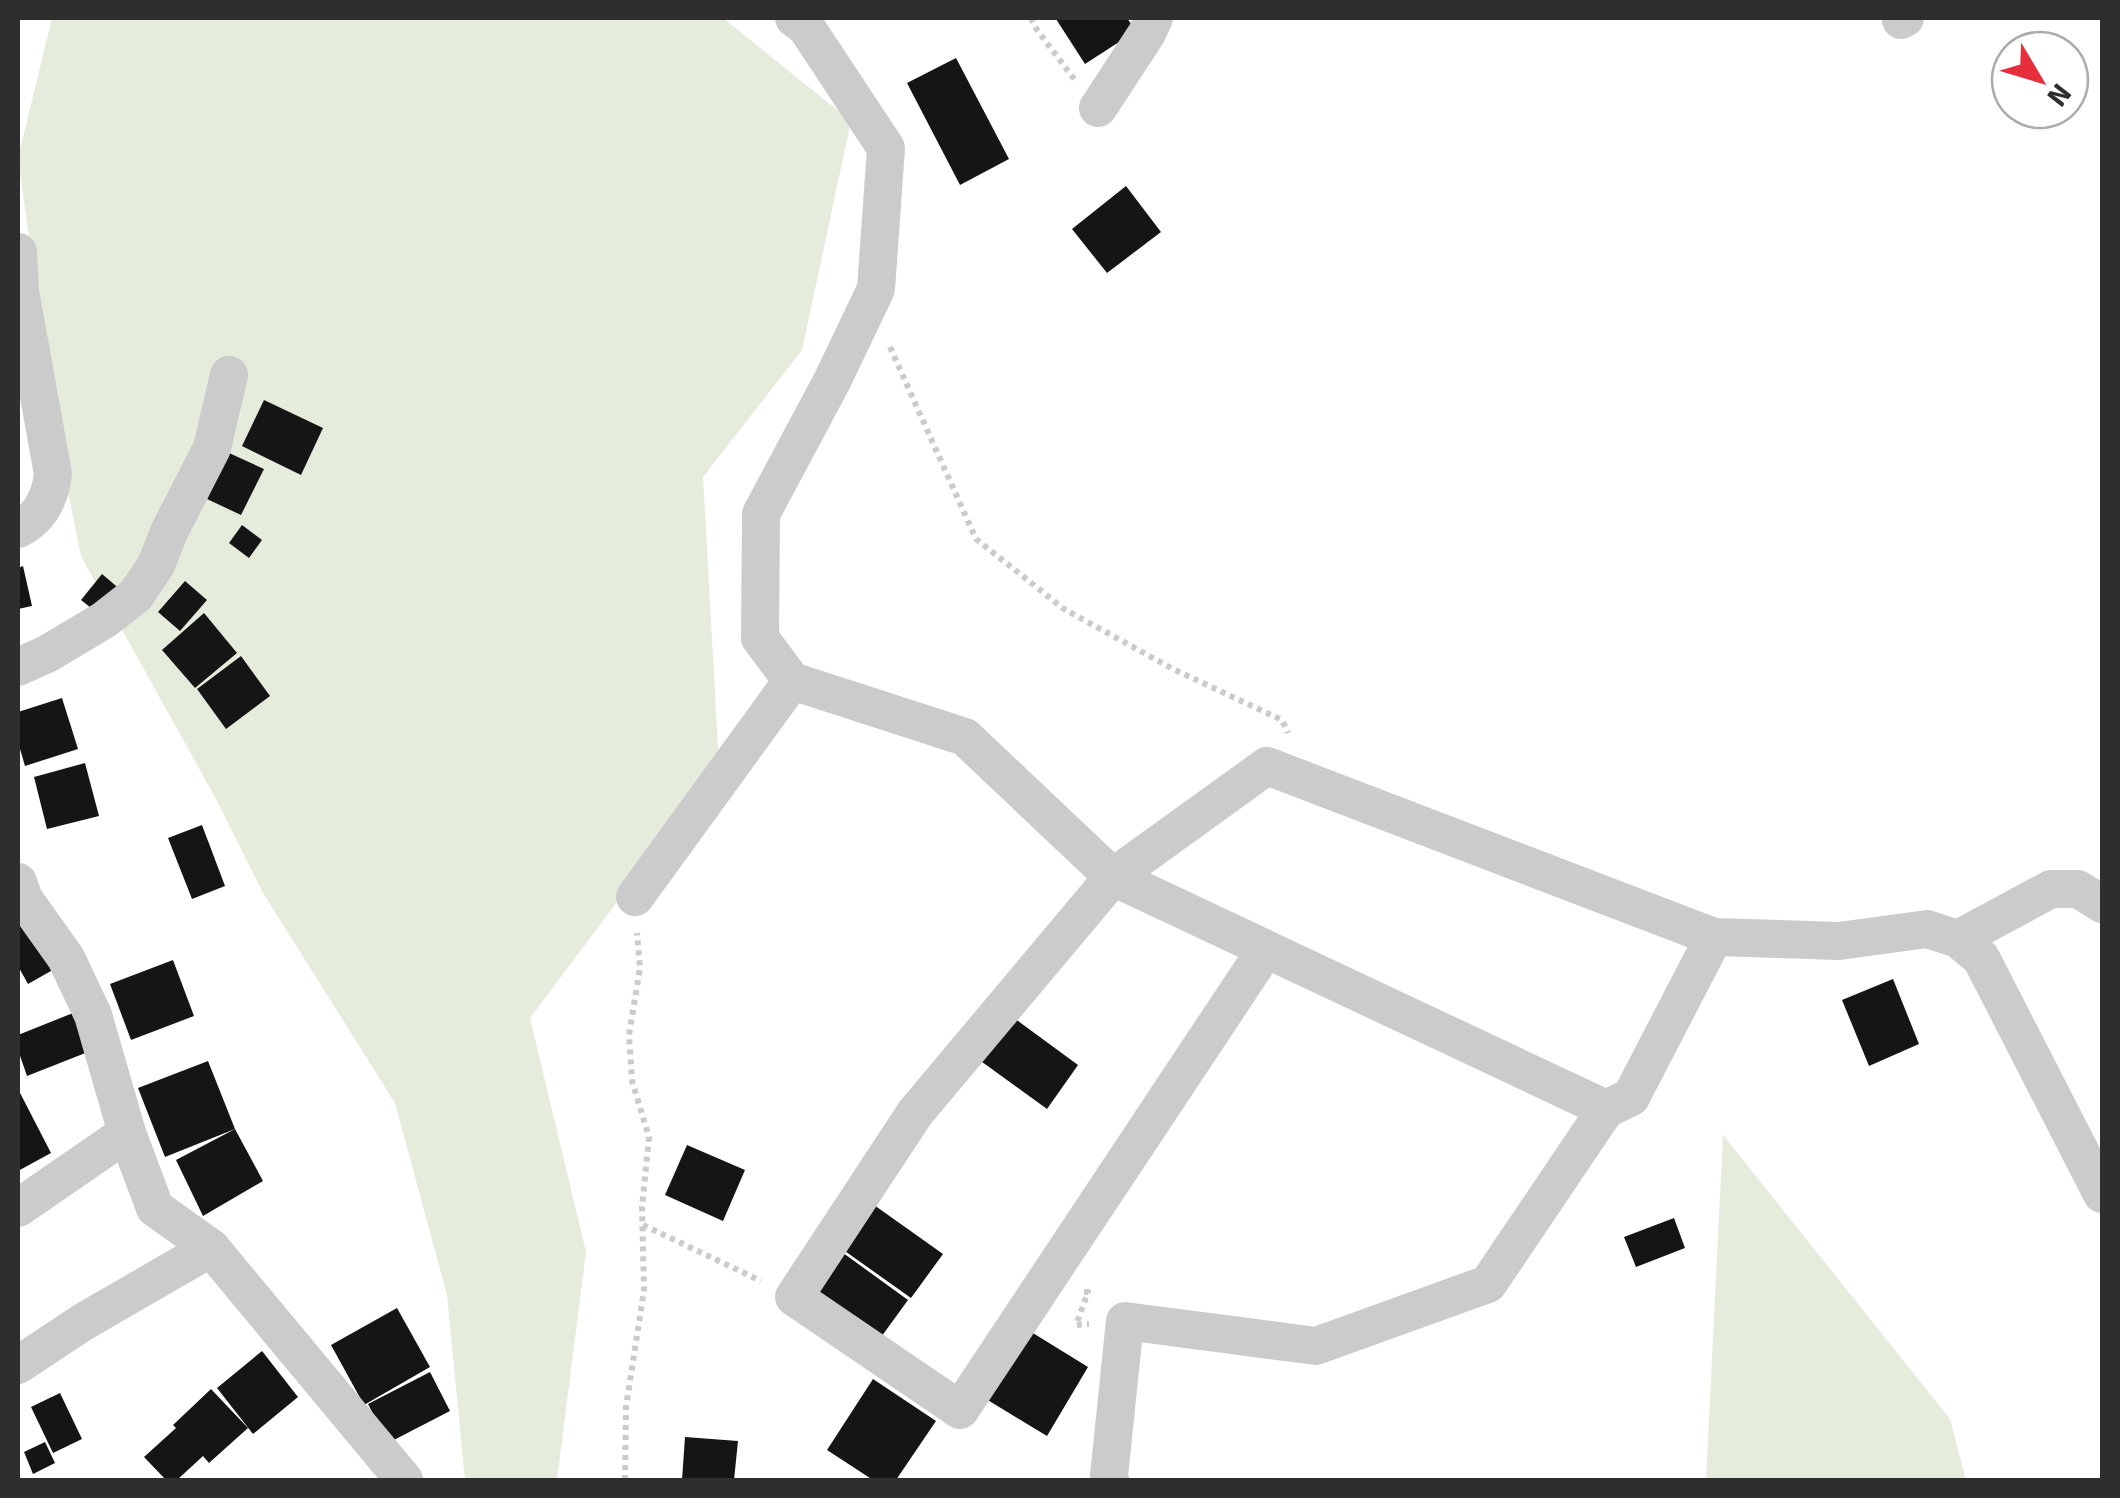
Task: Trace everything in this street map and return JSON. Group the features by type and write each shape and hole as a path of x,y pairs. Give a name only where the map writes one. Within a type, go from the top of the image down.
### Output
{"street":[{"path":"794,18 806,28 886,148 876,289 761,514 760,638 792,681 965,736 1113,877 1606,1110"},
{"path":"1098,108 1154,18"},
{"path":"18,252 20,290 53,474 51,493 42,509 18,529"},
{"path":"18,668 104,620 136,595 156,565 212,448 229,375"},
{"path":"634,897 792,681"},
{"path":"1266,949 960,1410 794,1297 915,1113 1113,877 1267,766 1714,937 1839,942 1928,929 1958,939 1981,958 2102,1194"},
{"path":"18,882 24,899 66,958 93,1015 127,1133 155,1208 212,1248 398,1479"},
{"path":"1958,939 2051,889 2078,889 2102,904"},
{"path":"1110,1480 1125,1321 1316,1346 1488,1284 1606,1110 1631,1097 1714,937"},
{"path":"18,1208 127,1133"},
{"path":"18,1366 82,1322 212,1248"}],"path":[{"path":"1031,18 1098,108"},
{"path":"869,302 976,539 1064,609 1174,669 1282,720 1312,784"},
{"path":"625,1480 626,1407 644,1290 642,1207 649,1136 632,1082 629,1035 640,968 634,897"},
{"path":"643,1225 794,1297"},
{"path":"1032,1301 1088,1292 1076,1325 1125,1321"}],"green space":[{"path":"52,18 723,18 851,121 802,350 703,477 719,766 530,1018 586,1252 557,1480 465,1480 447,1295 395,1103 263,893 215,797 81,556 58,443 18,158"},
{"path":"1723,1135 1950,1419 1966,1480 1706,1480"}],"building":[{"path":"1058,18 1127,18 1136,31 1085,64"},
{"path":"956,58 1009,159 960,185 907,83"},
{"path":"1126,186 1161,232 1107,273 1072,229"},
{"path":"264,400 323,428 301,475 242,446"},
{"path":"229,453 264,469 241,515 207,499"},
{"path":"242,525 262,540 249,558 229,543"},
{"path":"23,566 32,606 18,609 18,568"},
{"path":"102,574 122,591 101,616 81,600"},
{"path":"185,581 207,600 180,631 158,612"},
{"path":"204,613 237,653 195,688 162,650"},
{"path":"241,656 270,696 226,729 197,689"},
{"path":"62,698 78,749 25,766 18,742 18,712"},
{"path":"85,763 99,816 47,829 34,777"},
{"path":"202,825 225,886 192,899 168,838"},
{"path":"30,919 58,967 28,984 18,966 18,927"},
{"path":"173,960 194,1016 131,1040 110,984"},
{"path":"1893,979 1919,1044 1869,1066 1842,1000"},
{"path":"78,1011 93,1050 27,1076 18,1050 18,1035"},
{"path":"1010,1015 1078,1065 1047,1109 978,1059"},
{"path":"208,1061 235,1129 165,1157 138,1088"},
{"path":"18,1089 51,1153 18,1171"},
{"path":"235,1129 263,1181 203,1216 176,1160"},
{"path":"687,1145 745,1170 723,1221 665,1195"},
{"path":"874,1205 943,1254 911,1298 842,1249"},
{"path":"1674,1218 1685,1248 1636,1267 1624,1237"},
{"path":"839,1250 908,1300 876,1344 808,1294"},
{"path":"397,1308 430,1367 364,1405 331,1345"},
{"path":"1028,1330 1088,1367 1047,1436 986,1399"},
{"path":"262,1351 298,1397 253,1434 217,1388"},
{"path":"430,1372 450,1411 388,1443 368,1404"},
{"path":"873,1379 936,1421 896,1480 873,1480 827,1450"},
{"path":"211,1389 248,1428 209,1463 203,1456 177,1480 166,1480 144,1457"},
{"path":"60,1393 82,1439 53,1453 31,1407"},
{"path":"685,1437 738,1441 734,1480 682,1480"},
{"path":"45,1442 55,1463 33,1474 24,1452"}]}
